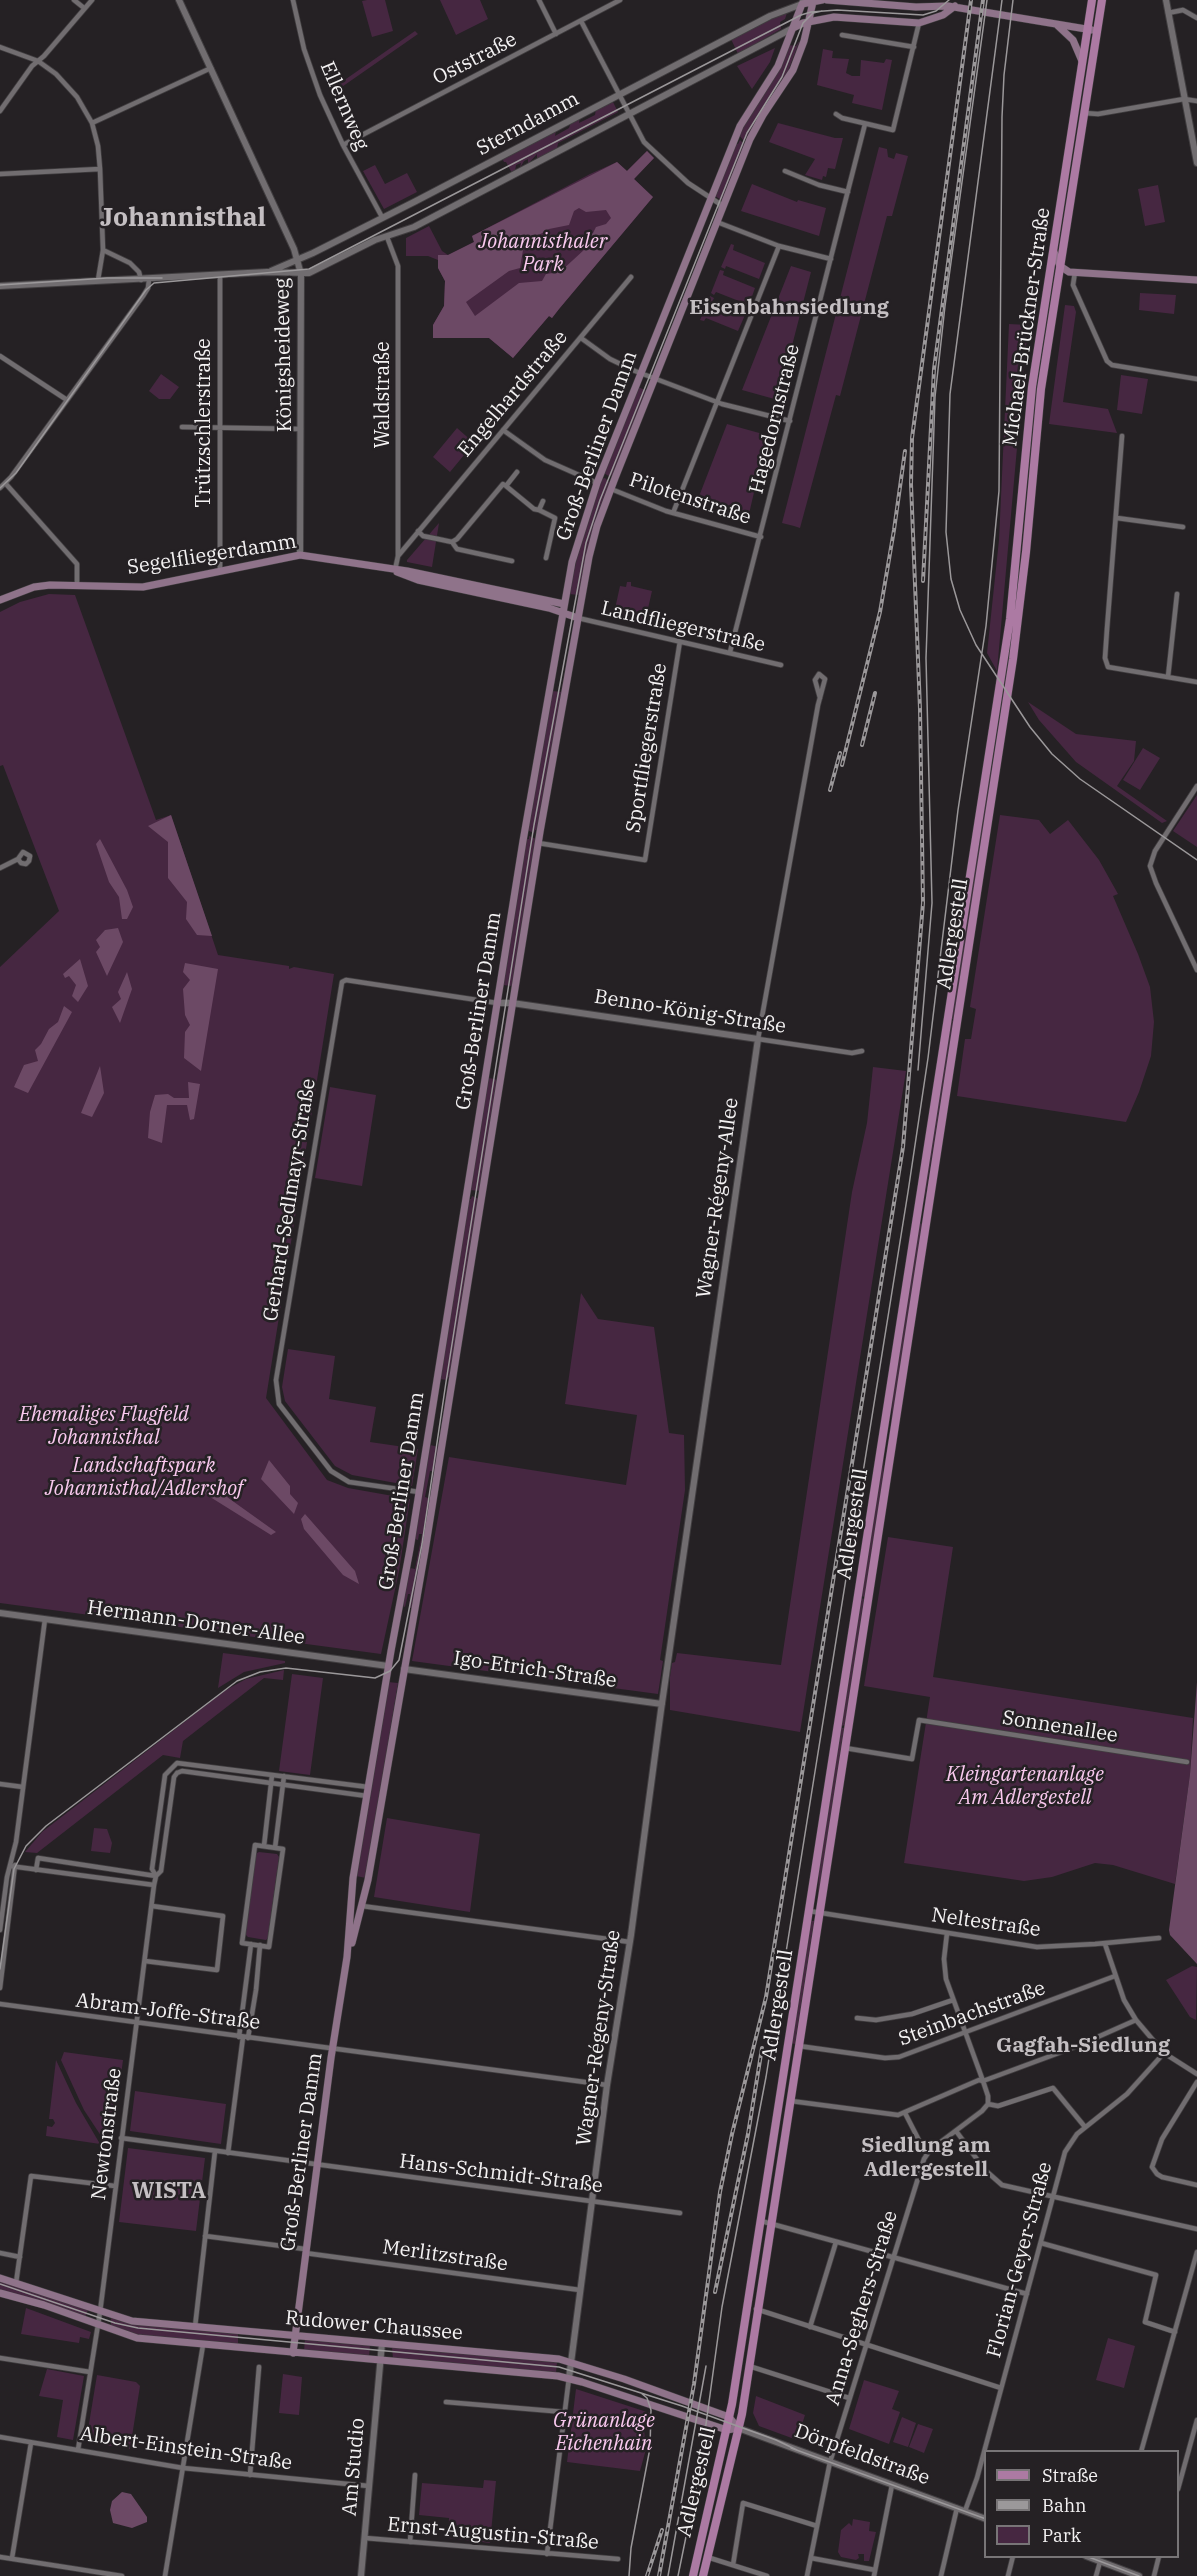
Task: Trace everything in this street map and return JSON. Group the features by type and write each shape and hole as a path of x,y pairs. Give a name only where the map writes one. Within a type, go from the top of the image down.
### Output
{"main road":[{"name":"Sterndamm","path":"803,2 822,0"},
{"path":"827,0 916,7 955,6 1097,30"},
{"name":"Michael-Brückner-Straße","path":"1004,660 1015,571 1031,398 1092,0"},
{"name":"Michael-Brückner-Straße","path":"1012,659 1020,607 1036,425 1102,0"},
{"path":"809,22 813,1"},
{"path":"793,28 803,2"},
{"name":"Sterndamm","path":"793,28 834,17 918,27 943,15 955,6"},
{"name":"Groß-Berliner Damm","path":"347,1957 362,1906 427,1540 538,843 593,540 611,489 755,130 793,70 809,22"},
{"path":"1055,23 1072,39 1082,61"},
{"name":"Groß-Berliner Damm","path":"294,2353 305,2251 347,1957 350,1904 368,1787 419,1492 497,1003 572,562 597,483 740,126 772,76 793,28"},
{"path":"1054,252 1060,266 1069,272 1197,280"},
{"name":"Segelfliegerdamm","path":"0,600 34,587 143,587 300,555 394,571 407,571 564,604"},
{"name":"Segelfliegerdamm","path":"394,571 418,580 578,618"},
{"path":"1015,571 1018,580 1015,606 1020,607"},
{"path":"564,604 578,618"},
{"name":"Adlergestell","path":"922,1213 1012,659"},
{"name":"Adlergestell","path":"703,2576 732,2463 772,2223 845,1748 888,1437 1004,660"},
{"name":"Adlergestell","path":"693,2576 727,2430 809,1911 888,1437"},
{"path":"388,1666 404,1669"},
{"path":"350,1904 362,1906"},
{"name":"Rudower Chaussee","path":"0,2278 132,2321 571,2362 729,2417"},
{"name":"Rudower Chaussee","path":"0,2293 44,2305 137,2338 569,2378 727,2430"},
{"path":"727,2430 738,2428 729,2417"}],"street":[{"path":"74,0 84,8"},
{"path":"0,111 32,66 92,0"},
{"name":"Königsheideweg","path":"179,0 298,260 301,274 300,555"},
{"name":"Ellernweg","path":"293,0 310,69 343,145 382,218"},
{"path":"538,0 556,34"},
{"name":"Oststraße","path":"343,145 620,0"},
{"path":"1166,0 1197,163"},
{"name":"Sterndamm","path":"267,272 298,260 382,218 770,16 803,2"},
{"path":"1168,13 1183,10 1197,18"},
{"path":"580,21 644,142 688,183 720,204 721,212"},
{"path":"836,114 842,118 893,130 918,27"},
{"name":"Sterndamm","path":"0,286 98,280 149,280 267,272 301,274 317,270 387,237 414,227 793,28"},
{"path":"842,35 914,47"},
{"path":"0,47 38,61 56,74 71,89 92,123 98,146 100,169 103,250 98,280"},
{"path":"92,123 211,68"},
{"path":"470,69 474,76"},
{"path":"1084,113 1098,114 1185,99 1197,100"},
{"name":"Hagedornstraße","path":"730,652 865,124"},
{"path":"0,174 100,169"},
{"path":"784,171 819,185 848,192"},
{"path":"717,222 779,246 831,258"},
{"name":"Waldstraße","path":"387,237 398,266 398,556"},
{"path":"673,513 779,246"},
{"path":"103,250 130,263 139,272 141,280"},
{"path":"1075,272 1073,285 1107,361 1112,365 1197,379"},
{"name":"Trützschlerstraße","path":"220,276 220,571"},
{"name":"Engelhardstraße","path":"394,571 398,556 418,531 632,277"},
{"path":"0,488 6,484 147,289 149,280"},
{"path":"581,338 610,359 640,373 717,402 790,421"},
{"path":"0,356 67,400"},
{"path":"182,427 301,429"},
{"path":"503,430 545,460 597,483"},
{"path":"1122,436 1107,629 1107,667 1197,682"},
{"path":"506,486 518,472"},
{"path":"6,484 77,564 77,586"},
{"path":"452,542 503,484 534,509 555,518 546,558"},
{"name":"Pilotenstraße","path":"611,489 673,513 761,537"},
{"path":"539,510 543,501"},
{"path":"1117,518 1183,527"},
{"path":"418,531 423,536 452,542 457,549 512,561"},
{"path":"1168,677 1177,594"},
{"name":"Landfliegerstraße","path":"578,618 781,665"},
{"name":"Sportfliegerstraße","path":"538,843 645,860 680,640"},
{"name":"Wagner-Régeny-Allee","path":"662,1704 758,1039 820,698"},
{"path":"1197,786 1151,860 1150,866 1197,970"},
{"path":"0,868 18,859"},
{"name":"Gerhard-Sedlmayr-Straße","path":"419,1492 349,1482 331,1471 279,1404 276,1380 342,982 346,980 497,1003"},
{"name":"Benno-König-Straße","path":"497,1003 512,1003 852,1053 862,1051"},
{"name":"Hermann-Dorner-Allee","path":"0,1613 388,1666"},
{"path":"0,1930 13,1860 45,1619"},
{"name":"Igo-Etrich-Straße","path":"404,1669 662,1704"},
{"name":"Wagner-Régeny-Straße","path":"569,2378 607,2085 630,1942 662,1704"},
{"name":"Sonnenallee","path":"845,1748 912,1759 919,1720 1187,1762"},
{"path":"367,1796 182,1771 177,1773 172,1766 183,1762 368,1787"},
{"name":"Newtonstraße","path":"156,1876 152,1869 165,1775 172,1766"},
{"name":"Newtonstraße","path":"78,2450 100,2312 154,1885 156,1876 161,1871 174,1777 177,1773"},
{"path":"264,1846 272,1775"},
{"path":"274,1848 284,1776"},
{"path":"0,1784 23,1787"},
{"path":"255,1845 274,1848 283,1849 269,1947 242,1943 255,1845"},
{"path":"36,1870 38,1858 156,1876"},
{"path":"82,1876 83,1864"},
{"path":"12,1866 154,1885"},
{"path":"0,1988 12,1866"},
{"path":"145,1961 217,1970 223,1916 152,1906"},
{"path":"362,1906 630,1942"},
{"name":"Neltestraße","path":"809,1911 1037,1947 1105,1944 1159,1938"},
{"path":"905,2113 926,2154 988,2104 984,2081 953,2000 944,1969 948,1933"},
{"path":"228,2153 243,2037 251,1944"},
{"path":"1105,1944 1115,1976 1136,2020 1164,2053 1197,2074"},
{"path":"243,2037 256,1990 260,1946"},
{"name":"Steinbachstraße","path":"799,2046 894,2058 1115,1976"},
{"path":"857,2018 876,2020 912,2014 953,2000"},
{"name":"Abram-Joffe-Straße","path":"0,2004 607,2085"},
{"path":"791,2101 890,2116 905,2113 980,2080 984,2081 1075,2047 1136,2020"},
{"name":"Florian-Geyer-Straße","path":"984,2450 1065,2152 1085,2127 1127,2094 1164,2053"},
{"path":"1197,2082 1162,2139 1152,2167 1162,2177 1197,2185"},
{"path":"988,2104 998,2106 1053,2088 1085,2127"},
{"path":"956,2131 985,2170 1002,2185 1197,2229"},
{"name":"Hans-Schmidt-Straße","path":"121,2138 680,2213"},
{"path":"195,2327 214,2151"},
{"name":"Anna-Seghers-Straße","path":"807,2576 830,2462 926,2154"},
{"path":"16,2283 31,2176 115,2186"},
{"path":"761,2221 1027,2294"},
{"name":"Merlitzstraße","path":"205,2236 580,2290"},
{"path":"810,2327 836,2242"},
{"path":"1041,2243 1156,2275 1145,2322 1175,2332"},
{"path":"1141,2450 1197,2252"},
{"path":"0,2253 20,2257"},
{"path":"756,2309 1001,2388"},
{"name":"Am Studio","path":"361,2576 382,2343"},
{"path":"165,2576 203,2345"},
{"path":"0,2358 90,2372"},
{"path":"749,2366 849,2398"},
{"path":"250,2475 259,2367"},
{"path":"546,2554 569,2378"},
{"path":"446,2402 564,2412"},
{"path":"1179,2485 1197,2420"},
{"name":"Dörpfeldstraße","path":"738,2428 984,2518"},
{"name":"Albert-Einstein-Straße","path":"0,2438 183,2468 369,2486"},
{"path":"12,2558 31,2443"},
{"name":"Florian-Geyer-Straße","path":"965,2511 984,2452"},
{"path":"410,2542 415,2475"},
{"path":"811,2558 874,2573 892,2485"},
{"path":"733,2565 743,2503 816,2526"},
{"path":"941,2576 957,2508"},
{"name":"Ernst-Augustin-Straße","path":"365,2538 618,2559"},
{"path":"0,2557 122,2576"},
{"path":"707,2557 767,2576"},
{"path":"1008,2576 1012,2558"},
{"path":"1154,2576 1158,2558"},
{"path":"1096,2576 1097,2559 1140,2576"}],"green space":[{"path":"385,0 393,31 372,37 362,1"},
{"path":"440,0 480,0 488,19 456,35"},
{"path":"788,10 785,19 780,22 781,29 738,54 731,39"},
{"path":"415,31 418,34 336,91 333,88"},
{"path":"800,40 787,74 744,141 739,135 788,45 796,46"},
{"path":"775,48 770,62 752,89 737,66"},
{"path":"823,49 833,51 832,58 849,59 846,73 852,76 860,76 861,60 884,63 886,59 892,60 882,110 852,103 854,95 817,85"},
{"path":"612,100 618,112 558,143 557,149 537,160 537,154 528,164 528,159 524,161 520,168 521,163 516,165 512,173 504,162 502,158 556,130 555,136 569,128 571,122 580,117 579,123 595,115 596,109"},
{"path":"778,123 843,138 835,169 828,168 826,177 823,176 822,180 805,175 815,159 769,142"},
{"path":"740,140 745,145 723,201 715,196 736,144"},
{"path":"879,147 887,149 888,157 894,159 896,153 908,156 892,216 887,216 840,396 836,395 800,528 782,523"},
{"name":"Johannisthaler Park","path":"647,151 654,158 634,179 653,197 552,318 549,316 513,358 489,338 433,338 433,325 444,306 445,281 438,268 438,260 428,256 406,256 406,238 429,226 442,251 448,255 474,242 472,236 590,174 617,162 627,171"},
{"path":"375,165 385,184 407,173 417,192 384,209 363,171"},
{"path":"752,184 797,202 798,200 826,208 819,236 741,211"},
{"path":"1158,185 1165,222 1145,226 1138,189"},
{"path":"731,244 734,245 733,250 765,263 759,279 726,266 725,269 721,267"},
{"path":"791,266 811,272 778,400 742,390"},
{"path":"720,270 724,271 723,275 755,288 749,305 716,292 714,295 711,293"},
{"path":"1140,293 1176,295 1174,314 1139,310"},
{"path":"710,296 714,298 712,302 745,315 738,331 706,318 704,321 700,320"},
{"path":"1065,305 1074,306 1076,312 1063,402 1108,409 1117,433 1049,424"},
{"path":"1009,324 1028,325 997,671 987,653 999,540"},
{"path":"161,374 179,387 170,399 159,399 149,391"},
{"path":"1121,375 1148,379 1142,414 1117,410"},
{"path":"638,387 647,391 613,476 610,477 604,473"},
{"path":"727,424 770,436 764,449 749,514 698,499"},
{"path":"457,428 474,443 450,472 433,457"},
{"path":"605,478 610,483 586,559 579,595 569,594 580,544 601,479"},
{"path":"439,523 432,567 407,562 407,560"},
{"path":"627,582 631,582 631,586 652,591 644,626 613,618 620,586 626,587"},
{"name":"Landschaftspark Johannisthal/Adlershof","path":"49,594 75,595 156,820 171,815 218,955 289,966 289,969 294,967 334,974 266,1398 327,1480 348,1488 410,1499 399,1571 381,1654 0,1603 0,967 59,911 3,765 0,766 0,612 20,602"},
{"path":"552,691 562,692 537,830 534,833 527,830"},
{"path":"1028,702 1076,734 1136,741 1134,761 1117,786 1167,821 1162,823 1076,762 1039,720"},
{"path":"1143,748 1160,758 1140,790 1123,780"},
{"path":"989,770 993,771 954,1019 951,1019"},
{"path":"1197,795 1197,847 1173,831"},
{"path":"1000,815 1039,820 1050,834 1068,820 1099,860 1118,894 1113,896 1150,987 1154,1022 1151,1056 1126,1122 957,1096 965,1039 971,1039 976,1009 970,1007"},
{"path":"529,836 536,839 512,986 503,985 526,839 529,839"},
{"path":"950,1020 954,1021 924,1203 927,1170"},
{"path":"873,1067 906,1071 800,1732 670,1710 670,1677 672,1663 675,1662 677,1653 781,1665 852,1192 867,1123"},
{"path":"488,1078 495,1079 497,1082 480,1191 470,1190"},
{"path":"330,1087 376,1095 362,1186 315,1178"},
{"path":"472,1196 479,1199 450,1377 447,1380 440,1379 469,1199"},
{"path":"919,1223 923,1224 891,1429 893,1391"},
{"path":"581,1293 598,1319 654,1327 669,1433 684,1435 685,1490 660,1660 663,1661 658,1694 412,1661 449,1457 626,1485 637,1415 565,1404"},
{"path":"288,1349 335,1356 329,1399 376,1407 370,1442 418,1449 412,1486 352,1475 335,1466 285,1401 282,1387"},
{"path":"430,1445 439,1447 435,1472 430,1471 425,1497 431,1499 412,1608 409,1608 410,1594 408,1594 405,1607 403,1606 410,1568 415,1569 422,1534 419,1534 418,1540 415,1539"},
{"path":"884,1447 883,1479 865,1597 861,1596"},
{"name":"Kleingartenanlage Am Adlergestell","path":"888,1537 953,1547 933,1677 1193,1718 1190,1774 1175,1884 1113,1865 1095,1863 1052,1877 1024,1881 904,1863 930,1697 864,1686"},
{"path":"861,1598 864,1599 845,1725 841,1726"},
{"path":"223,1653 285,1661 285,1663 244,1672 218,1688"},
{"path":"284,1670 283,1680 264,1678 183,1741 180,1758 163,1755 37,1853 25,1852 42,1832 226,1690 246,1679"},
{"path":"292,1674 323,1678 310,1775 279,1771"},
{"path":"388,1682 398,1683 366,1878 356,1876"},
{"path":"840,1728 844,1728 818,1900 819,1867"},
{"path":"387,1818 480,1834 470,1912 374,1897"},
{"path":"94,1828 107,1829 112,1843 110,1853 91,1851"},
{"path":"259,1852 277,1854 279,1857 266,1940 248,1937 245,1934 255,1854"},
{"path":"811,1921 814,1921 795,2044 791,2043"},
{"path":"1192,1966 1197,1967 1196,2020 1190,2017 1166,1980"},
{"path":"64,2052 123,2060 112,2143 105,2142 84,2110 61,2060"},
{"path":"56,2060 76,2103 100,2144 46,2136 47,2126 52,2127 55,2123 53,2119 49,2119"},
{"path":"135,2091 226,2104 221,2144 130,2131"},
{"path":"128,2148 205,2158 196,2231 119,2222"},
{"path":"0,2281 88,2310 85,2318 0,2290"},
{"path":"26,2308 91,2332 89,2339 80,2337 79,2343 21,2334"},
{"path":"111,2318 134,2324 238,2334 238,2345 132,2334 111,2328"},
{"path":"1108,2338 1135,2346 1124,2388 1096,2380"},
{"path":"305,2339 370,2345 369,2357 304,2351"},
{"path":"392,2347 557,2362 556,2373 393,2359"},
{"path":"47,2369 84,2376 73,2440 57,2437 63,2400 39,2396"},
{"path":"283,2374 302,2377 299,2415 279,2413"},
{"path":"97,2375 136,2382 140,2386 130,2449 86,2442"},
{"path":"864,2380 899,2391 892,2409 900,2412 889,2444 849,2429"},
{"name":"Grünanlage Eichenhain","path":"576,2389 650,2413 644,2429 646,2449 640,2471 567,2462"},
{"path":"756,2396 805,2415 797,2440 759,2426 753,2413"},
{"path":"902,2417 916,2423 908,2447 893,2442"},
{"path":"918,2424 933,2429 924,2453 909,2447"},
{"path":"484,2480 496,2481 490,2543 448,2538 449,2518 419,2515 422,2483 483,2488"},
{"path":"853,2519 870,2522 869,2531 876,2532 869,2561 864,2561 864,2554 858,2554 859,2558 856,2560 841,2557 838,2552 841,2530 849,2523 852,2526"}],"shaded area":[{"name":"Johannisthaler Park","path":"647,151 654,158 634,179 653,197 552,318 549,316 513,358 489,338 433,338 433,325 444,306 445,281 438,268 438,255 448,255 474,242 472,236 617,162 627,171","holes":["579,208 586,212 606,210 611,218 606,224 596,227 593,233 577,239 585,249 560,272 546,274 542,281 519,283 475,316 466,302 509,271 520,268 523,250 532,239 549,229 569,225 574,211"]},
{"path":"171,815 212,936 197,935 186,919 187,902 168,878 168,842 148,826"},
{"path":"100,839 127,890 133,907 127,919 122,919 119,897 109,882 96,844"},
{"path":"118,928 123,942 107,976 96,952 100,947 96,940 105,930"},
{"path":"80,959 88,986 78,1002 72,996 76,985 69,976 65,978 63,974"},
{"path":"185,963 218,969 201,1071 184,1058 185,1032 190,1025 185,1015 183,989 190,980 183,972"},
{"path":"127,972 132,989 120,1023 112,1007 121,999 118,992"},
{"path":"64,1006 72,1012 28,1093 14,1087 24,1065 38,1061 35,1050 49,1029 58,1022"},
{"path":"100,1066 104,1093 92,1117 81,1113"},
{"path":"188,1082 200,1084 194,1119 190,1120 187,1105 167,1105 162,1143 148,1138 150,1112 155,1095 168,1094 174,1098 189,1098"},
{"path":"269,1460 290,1486 290,1494 298,1503 294,1514 261,1479"},
{"path":"206,1482 276,1532 271,1535 199,1490"},
{"path":"305,1514 355,1571 359,1584 343,1575 304,1529 301,1519"},
{"path":"1197,1682 1197,1964 1170,1935 1169,1930 1190,1774"},
{"path":"122,2492 131,2494 147,2517 147,2522 132,2528 113,2523 110,2510 112,2501"}],"tram line":[{"path":"0,488 16,473 146,290 154,283 309,269 801,15 837,10 923,15 936,11 949,0"},
{"path":"918,1070 932,903 926,658 935,397 945,306 987,0"},
{"path":"1002,0 950,394 946,532 951,579 960,610 976,645 1030,727 1052,754 1080,779 1197,860"},
{"path":"678,2576 700,2468 722,2307 766,2077 908,1192 928,1058 958,810 986,626 999,491 1002,117 1004,75 1013,0"},
{"path":"0,1969 14,1869 26,1846 46,1826 237,1681 260,1672 286,1668 375,1678 390,1671 399,1660 422,1544 534,825 586,543 600,500 747,133 782,77 803,23 813,13 822,11"},
{"path":"0,285 107,278 162,278"},
{"path":"0,2284 115,2323 138,2328 559,2367 682,2406 776,2440 797,2450"},
{"path":"668,2576 706,2366"},
{"path":"629,2576 631,2548 650,2448 651,2410 647,2398 641,2393"},
{"path":"791,2448 984,2518"},
{"path":"1091,2558 1139,2576"}],"railway":[{"path":"659,2576 694,2384 720,2192 766,1997 903,1147 923,903 920,709 911,484 912,438 971,0"},
{"path":"923,581 934,369 983,0"},
{"path":"842,765 880,612 905,451"},
{"path":"862,745 875,693"},
{"path":"830,790 840,753"},
{"path":"715,2292 748,2134 762,2048"},
{"path":"647,2576 662,2530"}],"district":[{"name":"Johannisthal","path":"183,218"},
{"name":"Eisenbahnsiedlung","path":"789,308"},
{"name":"Gagfah-Siedlung","path":"1083,2046"},
{"name":"Siedlung am Adlergestell","path":"926,2158"},
{"name":"WISTA","path":"169,2192"}],"park label":[{"name":"Ehemaliges Flugfeld Johannisthal","path":"104,1426"}]}
